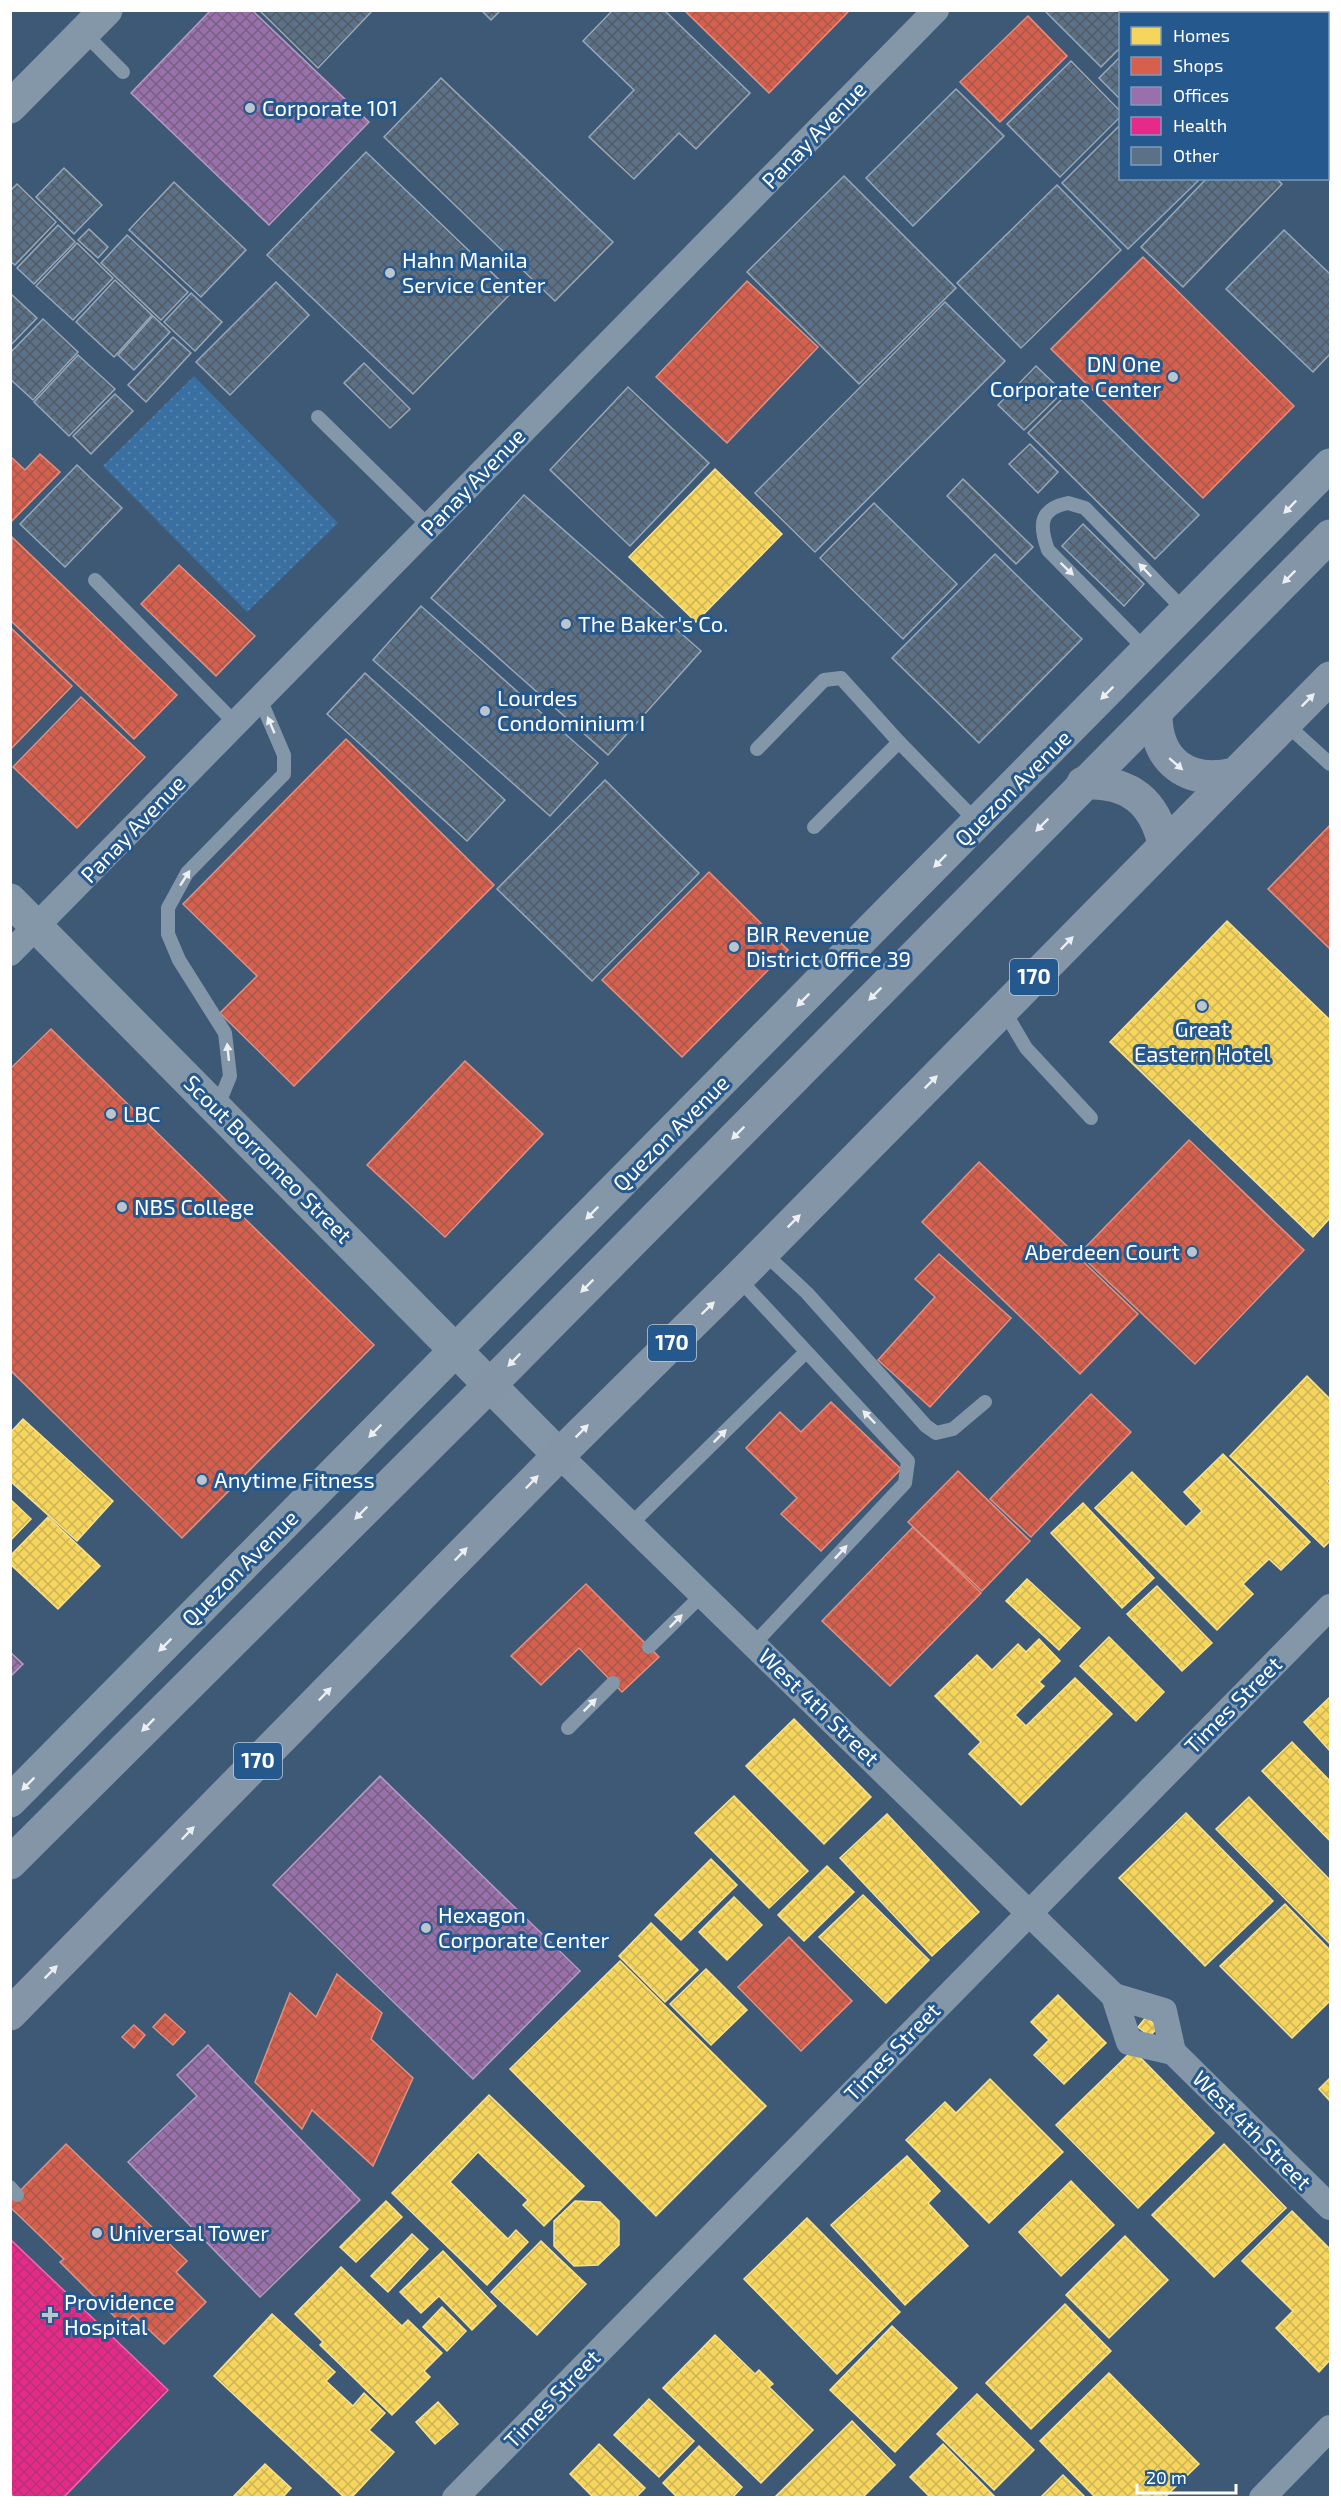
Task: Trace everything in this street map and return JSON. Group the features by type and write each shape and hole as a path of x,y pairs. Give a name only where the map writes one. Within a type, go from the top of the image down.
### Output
{"main road":[{"name":"Quezon Avenue","path":"10,1863 489,1386 1083,783 1330,536"},
{"name":"170","path":"10,2014 559,1455 738,1278 1330,678"},
{"path":"1156,712 1155,729 1160,746 1170,760 1200,777 1216,778 1234,774"},
{"path":"1083,783 1115,785 1143,801 1161,828 1164,844"}],"street":[{"name":"Panay Avenue","path":"10,953 936,10"},
{"path":"10,107 95,22"},
{"name":"Quezon Avenue","path":"10,1801 456,1348 1148,652 1330,465"},
{"name":"Scout Borromeo Street","path":"10,900 524,1419"},
{"name":"West 4th Street","path":"524,1419 1114,1996 1129,2042 1173,2052 1330,2207"},
{"name":"Times Street","path":"455,2498 1330,1607"},
{"name":"West 4th Street","path":"1114,1996 1164,2011 1173,2052"},
{"path":"1278,2492 1330,2428"}],"lane":[{"path":"95,22 123,72"},
{"path":"318,417 430,527"},
{"path":"1148,652 1048,550 1041,532 1042,522 1050,510 1068,502 1085,508 1186,612"},
{"path":"95,580 236,724"},
{"path":"758,748 824,680 841,678 978,823"},
{"path":"217,1108 230,1076 225,1033 179,960 168,934 168,908 187,873 284,774 284,755 260,699"},
{"path":"1285,723 1330,764"},
{"path":"814,827 899,742"},
{"path":"1003,1009 1026,1048 1091,1118"},
{"path":"763,1252 807,1293 926,1426 936,1433 953,1430 985,1402"},
{"path":"738,1278 805,1353 895,1444 908,1461 909,1472 905,1483 754,1644"},
{"path":"631,1524 805,1353"},
{"path":"649,1647 703,1594"},
{"path":"568,1728 613,1683"}],"shaded area":[{"path":"194,376 338,523 247,612 103,466"}],"building: Homes":[{"path":"715,469 782,534 696,622 629,557"},
{"name":"Great Eastern Hotel","path":"1227,921 1330,1020 1330,1218 1313,1237 1110,1042"},
{"path":"1307,1376 1330,1399 1330,1478 1327,1481 1330,1484 1330,1541 1324,1547 1230,1456"},
{"path":"23,1419 113,1501 77,1541 10,1481 10,1433"},
{"path":"1223,1454 1310,1542 1281,1570 1269,1559 1243,1584 1253,1594 1217,1630 1095,1508 1132,1472 1186,1527 1202,1511 1184,1492"},
{"path":"10,1499 31,1519 10,1541"},
{"path":"1083,1503 1154,1578 1122,1608 1051,1533"},
{"path":"48,1517 100,1566 58,1609 10,1564 10,1556"},
{"path":"1027,1579 1080,1628 1059,1650 1006,1601"},
{"path":"1157,1586 1212,1643 1182,1671 1127,1614"},
{"path":"1109,1637 1164,1692 1136,1721 1080,1666"},
{"path":"1039,1639 1060,1661 1039,1682 1044,1686 1015,1715 1026,1726 1075,1678 1112,1714 1021,1805 969,1754 981,1742 935,1696 977,1655 992,1670 1018,1644 1026,1652"},
{"path":"1330,1697 1330,1751 1304,1722"},
{"path":"794,1719 871,1797 824,1844 746,1766"},
{"path":"1292,1742 1330,1781 1330,1841 1262,1771"},
{"path":"734,1796 808,1871 769,1908 695,1833"},
{"path":"1249,1797 1330,1880 1330,1944 1216,1829"},
{"path":"1186,1813 1273,1901 1205,1966 1119,1878"},
{"path":"887,1814 979,1912 932,1956 840,1858"},
{"path":"711,1859 737,1885 681,1940 655,1915"},
{"path":"827,1866 854,1892 804,1941 778,1915"},
{"path":"863,1895 929,1960 886,2003 819,1937"},
{"path":"734,1897 762,1925 727,1960 699,1932"},
{"path":"1285,1904 1330,1950 1330,2001 1292,2038 1220,1966"},
{"path":"651,1923 698,1970 665,2002 619,1956"},
{"path":"620,1961 766,2106 656,2216 510,2069"},
{"path":"706,1969 747,2010 711,2045 670,2004"},
{"path":"1058,1995 1106,2043 1064,2084 1034,2055 1049,2040 1031,2022"},
{"path":"1146,2017 1158,2027 1150,2036 1138,2027"},
{"path":"1133,2050 1214,2133 1138,2208 1056,2125"},
{"path":"1330,2078 1330,2101 1319,2089"},
{"path":"990,2079 1063,2152 989,2223 906,2140 945,2102 956,2113"},
{"path":"489,2095 584,2186 544,2226 523,2205 528,2200 478,2152 450,2182 508,2239 516,2230 528,2242 487,2285 392,2193"},
{"path":"1224,2144 1286,2208 1214,2277 1152,2215"},
{"path":"907,2156 940,2191 928,2203 968,2246 905,2305 831,2225"},
{"path":"1071,2181 1114,2225 1061,2276 1019,2232"},
{"path":"386,2201 402,2217 356,2262 340,2247"},
{"path":"575,2201 600,2202 619,2221 619,2245 598,2265 574,2266 554,2246 554,2221"},
{"path":"1292,2211 1330,2249 1330,2360 1319,2372 1276,2328 1293,2311 1242,2261"},
{"path":"807,2218 900,2312 837,2374 744,2279"},
{"path":"412,2234 428,2249 388,2292 371,2276"},
{"path":"1125,2236 1168,2280 1109,2338 1066,2295"},
{"path":"541,2241 586,2284 537,2335 491,2292"},
{"path":"443,2251 496,2306 472,2330 439,2296 421,2313 400,2292"},
{"path":"341,2267 402,2326 408,2320 442,2353 424,2371 430,2377 392,2415 320,2345 323,2342 295,2314"},
{"path":"1065,2304 1111,2351 1031,2429 986,2383"},
{"path":"442,2307 466,2331 447,2351 423,2327"},
{"path":"272,2314 335,2372 326,2381 353,2406 364,2393 385,2413 369,2430 394,2452 351,2498 345,2498 214,2376"},
{"path":"892,2326 957,2388 895,2452 830,2390"},
{"path":"715,2335 755,2374 759,2370 773,2384 769,2387 813,2430 761,2483 663,2388"},
{"path":"1109,2373 1199,2464 1164,2498 1096,2498 1040,2441"},
{"path":"977,2394 1034,2450 994,2490 937,2434"},
{"path":"649,2399 694,2441 659,2477 614,2435"},
{"path":"438,2402 458,2424 435,2444 416,2422"},
{"path":"852,2421 895,2465 862,2498 774,2498"},
{"path":"599,2444 645,2488 635,2498 594,2498 570,2474"},
{"path":"943,2444 996,2498 931,2498 910,2477"},
{"path":"699,2446 742,2487 732,2498 678,2498 663,2483"},
{"path":"265,2464 291,2488 282,2498 232,2498"},
{"path":"1063,2475 1086,2498 1040,2498"}],"building: Shops":[{"path":"684,10 850,10 769,93"},
{"path":"1028,16 1067,56 1000,122 960,82"},
{"name":"DN One Corporate Center","path":"1143,257 1294,406 1203,498 1051,349"},
{"path":"747,281 818,347 727,443 656,377"},
{"path":"40,454 60,472 10,523 10,456 25,470"},
{"path":"12,537 177,695 134,739 10,620"},
{"path":"179,565 255,636 216,676 141,604"},
{"path":"10,627 72,686 10,750"},
{"path":"81,697 145,757 77,828 13,767"},
{"path":"346,739 494,885 294,1086 220,1013 257,976 183,904"},
{"path":"1330,825 1330,949 1268,889"},
{"path":"709,872 788,950 682,1057 602,980"},
{"name":"NBS College","path":"51,1029 374,1345 182,1538 10,1370 10,1069"},
{"path":"465,1061 543,1134 445,1237 367,1165"},
{"name":"Aberdeen Court","path":"1189,1140 1304,1250 1195,1364 1079,1254"},
{"path":"979,1162 1138,1314 1080,1374 922,1222"},
{"path":"939,1254 1011,1318 930,1407 878,1360 935,1297 915,1279"},
{"path":"1091,1394 1131,1432 1031,1537 990,1499"},
{"path":"831,1402 901,1469 821,1551 781,1514 797,1498 746,1448 780,1412 801,1432"},
{"path":"958,1471 1030,1541 982,1591 908,1522"},
{"path":"913,1527 981,1593 890,1686 822,1621"},
{"path":"586,1584 659,1657 622,1692 579,1648 541,1685 511,1656"},
{"path":"789,1937 852,2001 801,2051 738,1987"},
{"path":"337,1974 382,2013 371,2039 413,2078 373,2166 312,2110 302,2129 255,2082 290,1993 316,2017"},
{"path":"165,2014 185,2032 173,2045 153,2027"},
{"path":"134,2025 145,2035 134,2048 122,2037"},
{"name":"Universal Tower","path":"66,2144 187,2261 176,2272 206,2302 164,2344 133,2315 123,2325 60,2262 64,2259 10,2207 10,2201"}],"building: Offices":[{"name":"Corporate 101","path":"211,10 252,10 369,122 269,225 131,93"},
{"path":"10,1652 23,1664 10,1677"},
{"name":"Hexagon Corporate Center","path":"380,1776 580,1971 473,2079 273,1885"},
{"path":"208,2045 360,2200 260,2297 128,2162 197,2096 177,2075"}],"building: Health":[{"name":"Providence Hospital","path":"10,2239 168,2390 63,2498 15,2498 10,2493"}],"building: Other":[{"path":"259,10 373,10 318,68"},
{"path":"481,10 501,10 491,20"},
{"path":"613,10 664,10 750,93 696,149 679,133 634,179 589,137 634,90 583,41"},
{"path":"1044,10 1121,10 1122,12 1119,12 1119,49 1101,67"},
{"path":"1167,10 1299,10 1300,12 1166,12"},
{"path":"1119,58 1119,98 1099,78"},
{"path":"1071,61 1119,110 1119,118 1060,177 1007,124"},
{"path":"441,78 613,242 555,301 384,137"},
{"path":"956,89 1004,136 913,226 866,178"},
{"path":"1119,126 1119,180 1198,181 1128,249 1062,183"},
{"name":"Hahn Manila Service Center","path":"366,152 512,292 413,394 267,255"},
{"path":"64,168 102,205 74,234 36,197"},
{"path":"844,176 956,288 859,384 747,272"},
{"path":"1205,180 1278,180 1282,184 1183,287 1141,247"},
{"path":"174,182 246,250 201,297 129,230"},
{"path":"17,184 56,222 15,265 10,261 10,191"},
{"path":"1057,185 1121,250 1021,348 957,283"},
{"path":"58,225 75,242 34,284 17,268"},
{"path":"89,229 108,247 98,258 78,240"},
{"path":"1284,230 1330,274 1330,354 1313,372 1226,289"},
{"path":"127,235 188,292 161,320 101,263"},
{"path":"77,243 113,278 73,320 36,286"},
{"path":"115,280 152,315 114,357 76,322"},
{"path":"276,282 309,315 230,395 196,362"},
{"path":"10,293 37,318 10,346"},
{"path":"191,293 222,322 195,351 164,322"},
{"path":"945,302 1005,361 815,552 755,493"},
{"path":"153,316 170,332 134,370 118,355"},
{"path":"43,319 78,352 33,400 10,379 10,353"},
{"path":"173,337 191,353 146,402 128,385"},
{"path":"78,355 115,389 69,436 34,402"},
{"path":"364,363 410,409 390,428 344,383"},
{"path":"1036,366 1063,392 1024,430 998,405"},
{"path":"628,387 709,463 630,546 550,470"},
{"path":"1071,390 1199,515 1155,559 1028,433"},
{"path":"115,394 133,411 91,454 73,436"},
{"path":"1030,444 1058,472 1038,493 1009,464"},
{"path":"77,465 122,508 65,567 20,524"},
{"path":"963,479 1033,547 1016,564 947,496"},
{"name":"The Baker's Co.","path":"524,495 701,651 608,755 431,598"},
{"path":"874,503 957,584 903,639 820,558"},
{"path":"1083,524 1144,584 1124,606 1062,546"},
{"path":"995,554 1082,639 979,743 892,658"},
{"name":"Lourdes Condominium I","path":"421,606 598,763 550,816 373,660"},
{"name":"Lourdes Condominium I","path":"365,673 505,800 467,841 327,714"},
{"path":"605,780 699,873 592,981 497,889"}],"place":[{"name":"Corporate 101","path":"250,108"},
{"name":"Hahn Manila Service Center","path":"390,273"},
{"name":"DN One Corporate Center","path":"1173,377"},
{"name":"The Baker's Co.","path":"566,624"},
{"name":"Lourdes Condominium I","path":"485,711"},
{"name":"BIR Revenue District Office 39","path":"734,947"},
{"name":"Great Eastern Hotel","path":"1202,1006"},
{"name":"LBC","path":"111,1114"},
{"name":"NBS College","path":"122,1207"},
{"name":"Aberdeen Court","path":"1192,1252"},
{"name":"Anytime Fitness","path":"202,1480"},
{"name":"Hexagon Corporate Center","path":"426,1928"},
{"name":"Universal Tower","path":"97,2233"},
{"name":"Providence Hospital","path":"50,2315"}]}
